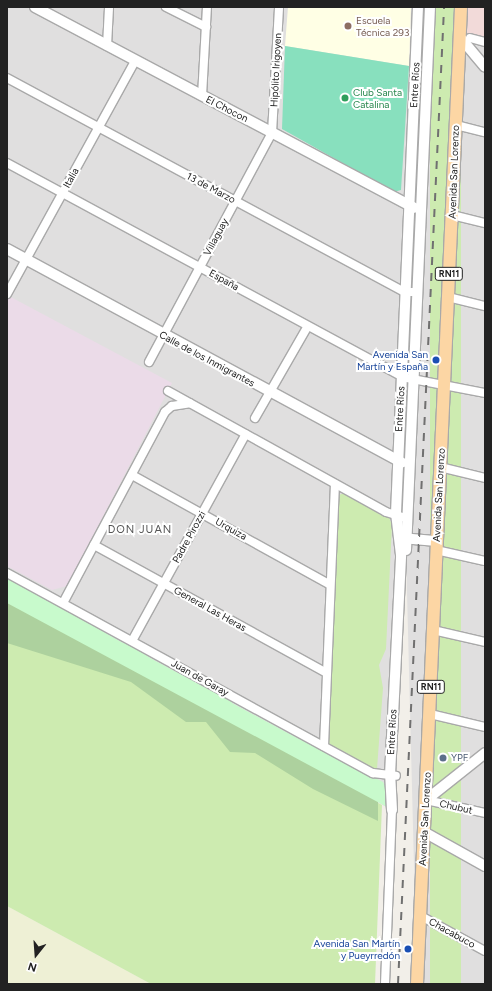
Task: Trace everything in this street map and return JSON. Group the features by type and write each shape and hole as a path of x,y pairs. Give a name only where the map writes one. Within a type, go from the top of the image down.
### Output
{"main road":[{"name":"Avenida San Lorenzo","path":"417,984 456,125 464,37 461,7"}],"street":[{"name":"El Chocon","path":"34,7 409,207 420,209"},
{"path":"107,46 109,7"},
{"path":"166,7 206,27"},
{"path":"202,96 207,7"},
{"name":"Hipólito Irigoyen","path":"272,133 280,7"},
{"name":"Entre Ríos","path":"385,984 402,538 398,462 418,7"},
{"name":"Entre Ríos","path":"401,517 408,465 430,7"},
{"path":"464,37 485,42"},
{"path":"464,37 485,57"},
{"path":"464,37 485,67"},
{"name":"Italia","path":"7,294 135,60"},
{"path":"415,75 427,76"},
{"name":"13 de Marzo","path":"7,78 405,292 416,292"},
{"path":"456,125 485,132"},
{"name":"Villaguay","path":"149,362 272,133"},
{"name":"España","path":"7,163 402,377 445,384 485,393"},
{"path":"452,215 485,223"},
{"name":"Calle de los Inmigrantes","path":"7,249 163,336 398,462 408,465"},
{"path":"448,297 485,306"},
{"path":"255,418 308,326"},
{"path":"168,391 335,484 401,517"},
{"path":"63,603 165,412 172,406 191,403"},
{"name":"Padre Pirozzi","path":"132,641 246,434"},
{"path":"440,467 485,478"},
{"name":"Urquiza","path":"132,474 329,584"},
{"path":"324,746 325,672 335,484"},
{"path":"402,538 436,545 485,561"},
{"name":"General Las Heras","path":"94,545 325,672"},
{"name":"Juan de Garay","path":"7,573 373,773 393,776"},
{"path":"433,630 485,642"},
{"path":"430,714 485,727"},
{"path":"426,800 485,753"},
{"name":"Chubut","path":"426,800 485,813"},
{"path":"424,832 485,866"},
{"name":"Chacabuco","path":"419,915 485,952"}],"shaded area":[{"path":"7,7 485,7 485,984 417,984 406,553 392,810 7,603"},
{"name":"Escuela Técnica 293","path":"288,7 411,7 409,66 285,46"},
{"path":"461,7 485,7 485,42 459,36"},
{"path":"7,295 172,383 67,586 52,590 7,566"},
{"path":"231,699 303,738 299,739 232,703"},
{"path":"7,906 151,984 7,984"}],"green space":[{"path":"430,7 461,7 461,984 430,984"},
{"name":"Club Santa Catalina","path":"285,46 409,66 401,190 394,192 282,129"},
{"path":"347,492 388,515 392,525 386,649 379,665 383,688 377,769 372,769 329,745 337,505 339,495"},
{"path":"7,576 123,643 124,641 152,659 383,782 387,789 387,807 7,603"},
{"path":"7,597 378,800 378,821 313,789 255,753 230,752 206,722 186,722 131,682 7,643"},
{"path":"7,603 382,805 375,984 151,984 7,906"}],"railway":[{"path":"398,984 444,7"}],"place":[{"name":"Escuela Técnica 293","path":"348,26"},
{"name":"Club Santa Catalina","path":"345,98"},
{"name":"Avenida San Martín y España","path":"436,360"},
{"name":"YPF","path":"443,758"},
{"name":"Avenida San Martín y Pueyrredón","path":"408,949"}],"district":[{"name":"DON JUAN","path":"140,530"}]}
